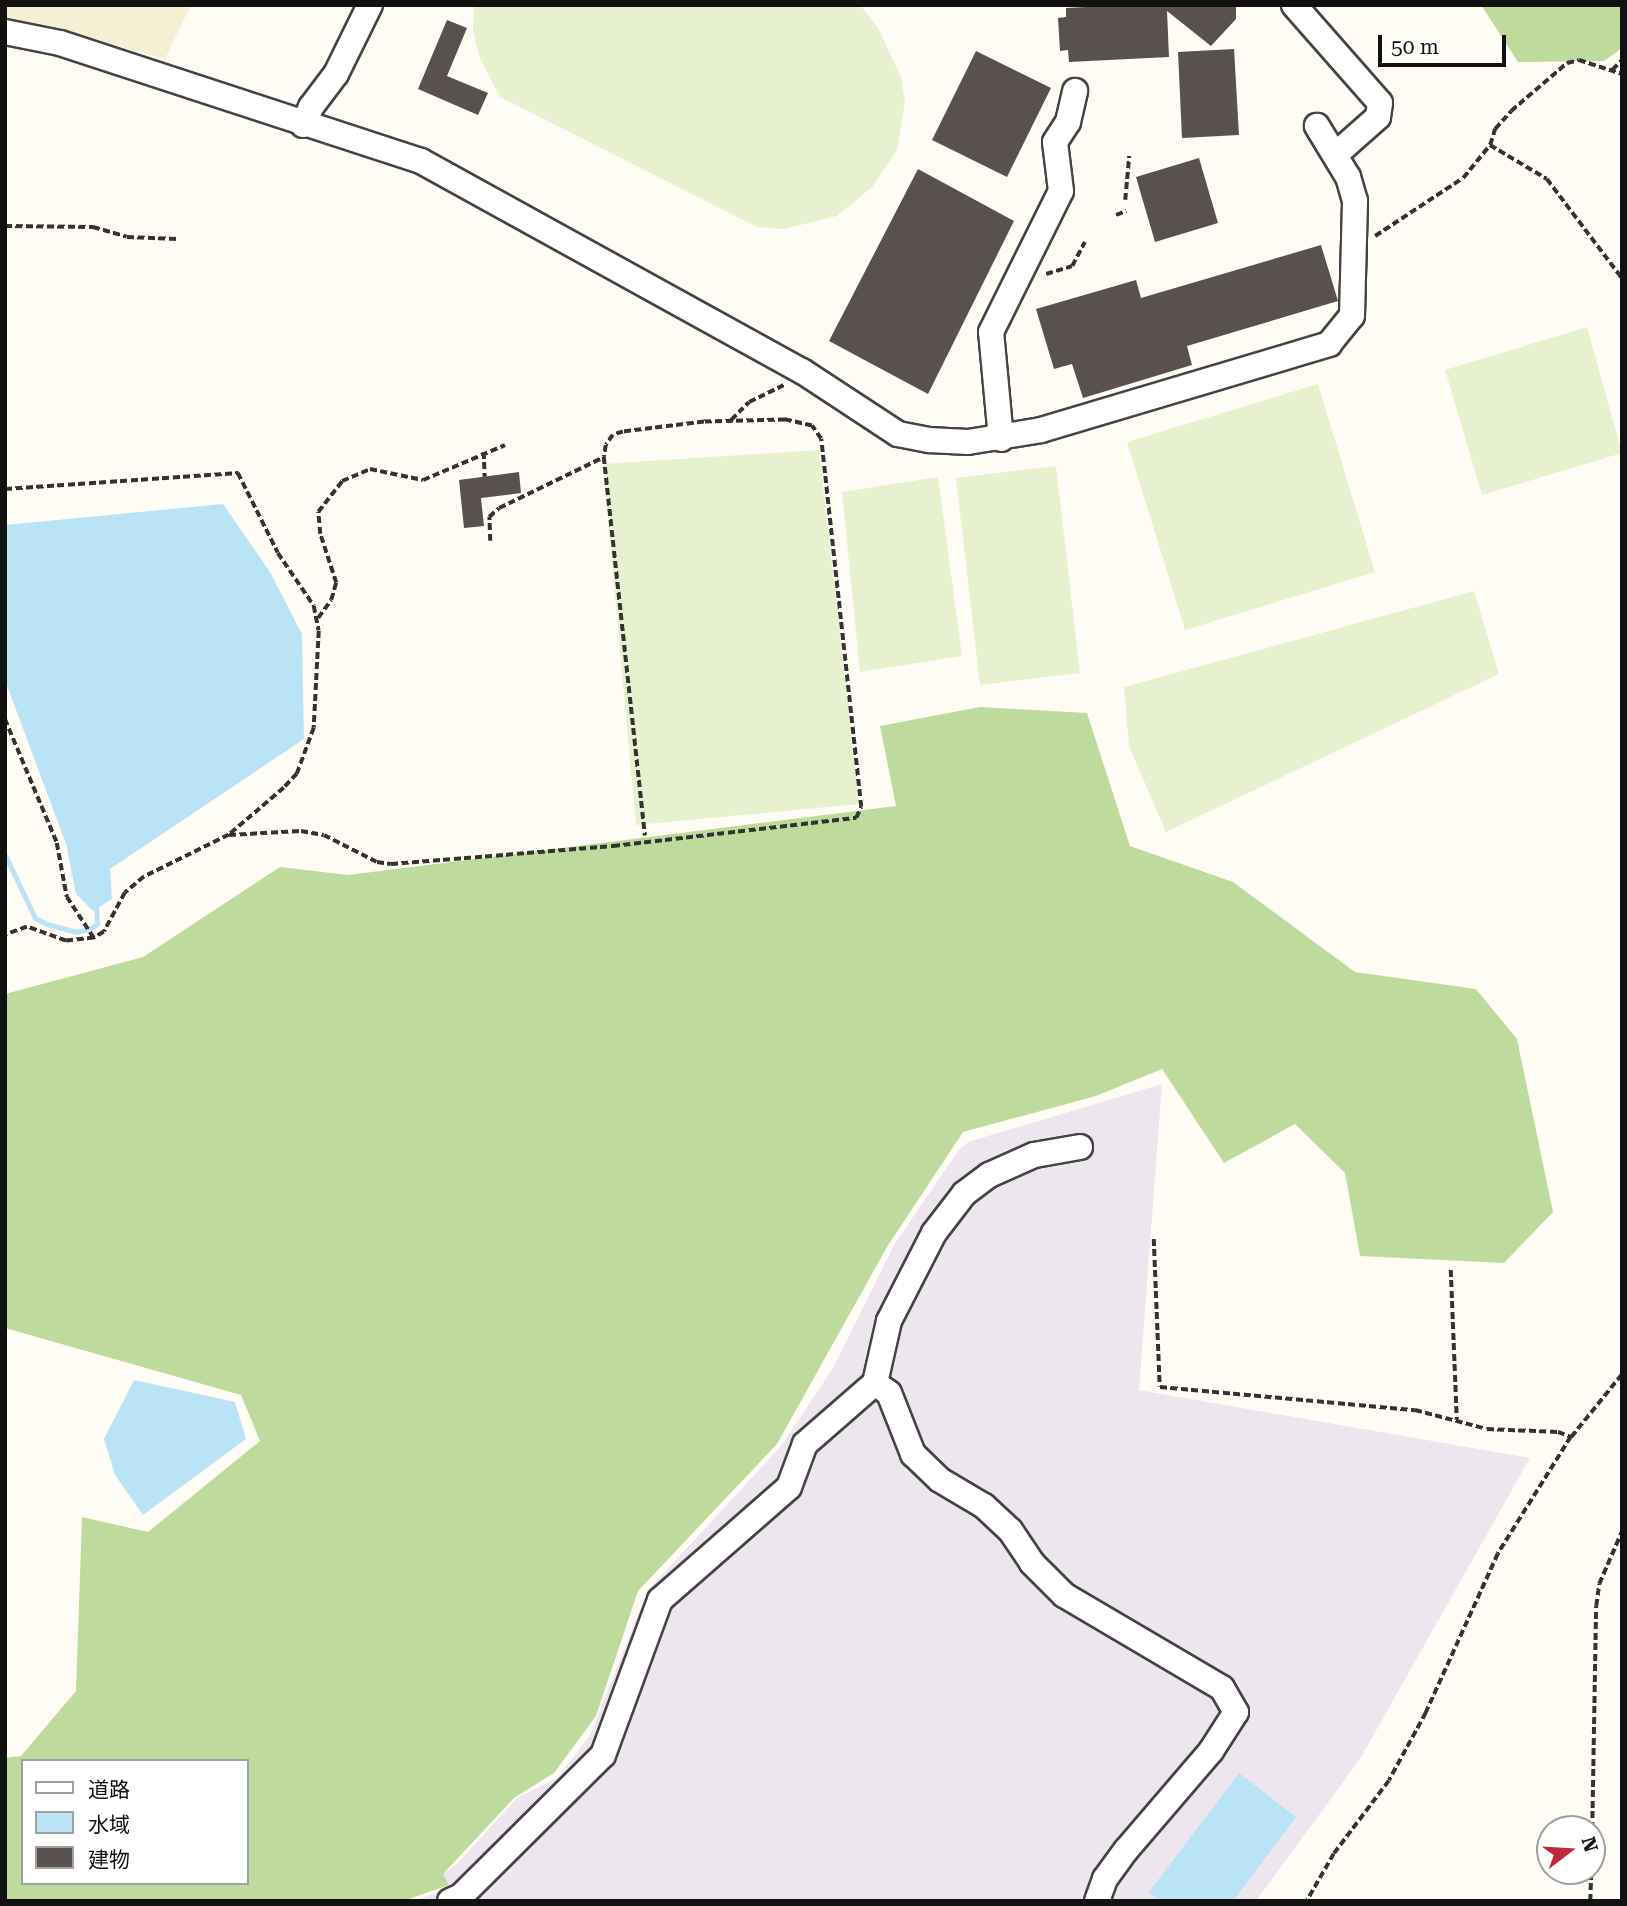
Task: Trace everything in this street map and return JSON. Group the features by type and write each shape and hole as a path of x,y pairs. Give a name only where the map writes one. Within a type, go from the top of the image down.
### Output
{"street":[{"path":"303,125 311,107 336,74 370,5"},
{"path":"1294,5 1380,103 1378,117 1335,155"},
{"path":"5,32 60,43 303,125 405,154 437,169 802,371 898,433 929,440 1000,439 1329,344 1352,316 1355,201 1335,155 1317,126"},
{"path":"1000,439 991,332 1061,191 1055,142 1068,122 1075,91"},
{"path":"450,1901 461,1896 603,1755 660,1600 789,1487 805,1444 875,1383 889,1321 934,1233 964,1194 989,1175 1034,1155 1080,1147"},
{"path":"875,1383 889,1393 913,1454 940,1480 984,1506 1010,1530 1032,1563 1064,1595 1222,1688 1236,1712 1211,1751 1126,1850 1105,1879 1097,1901"}],"path":[{"path":"1353,244 1371,238 1463,178 1490,145 1495,130 1511,111 1567,63 1579,60 1622,74"},
{"path":"1612,70 1622,60"},
{"path":"1490,145 1547,180 1622,278"},
{"path":"1125,200 1129,156"},
{"path":"1116,215 1126,211"},
{"path":"5,226 93,227 127,237 177,239"},
{"path":"1046,274 1072,266 1085,242"},
{"path":"731,420 749,402 790,383 802,371"},
{"path":"229,835 301,831 324,835 377,862 391,864 613,846 856,818 861,807 821,439 813,426 802,422 731,420 613,435 604,457 645,835"},
{"path":"5,935 27,927 66,941 94,938 104,932 125,893 144,877 229,835 297,774 307,754 314,728 318,618 335,590 317,521 333,490 342,481 370,469 423,480 505,445"},
{"path":"484,452 485,477"},
{"path":"490,541 489,517 499,508 604,457"},
{"path":"5,489 238,474 318,618"},
{"path":"5,719 57,843 67,897 94,938"},
{"path":"1154,1240 1160,1387 1356,1403 1457,1420 1488,1429 1558,1432 1571,1437"},
{"path":"1451,1270 1457,1420"},
{"path":"1307,1901 1334,1854 1390,1781 1426,1713 1498,1554 1571,1437 1622,1374"},
{"path":"1592,1815 1596,1606 1599,1584 1622,1531"}],"shaded area":[{"path":"5,5 191,5 165,59 49,26 5,23"},
{"path":"1162,1084 1139,1390 1530,1458 1360,1759 1256,1901 414,1901 451,1887 442,1874 456,1865 517,1798 557,1778 590,1735 648,1590 782,1445 833,1368 894,1245 958,1151 968,1142"}],"green space":[{"path":"474,5 860,5 878,28 901,77 905,101 897,150 872,187 837,216 784,229 757,227 500,97 479,56 473,30"},
{"path":"1481,5 1622,5 1622,48 1604,61 1518,62"},
{"path":"1587,327 1622,453 1482,495 1445,370"},
{"path":"1318,384 1375,572 1185,630 1127,442"},
{"path":"819,450 859,804 636,825 603,464"},
{"path":"1056,466 1080,673 980,685 956,478"},
{"path":"938,477 962,656 860,672 842,492"},
{"path":"1474,591 1499,674 1166,832 1129,746 1124,687"},
{"path":"980,707 1087,713 1130,846 1233,882 1355,972 1476,989 1517,1039 1553,1212 1504,1263 1360,1256 1345,1173 1295,1124 1224,1163 1162,1069 1096,1096 963,1132 887,1247 777,1444 638,1591 596,1716 554,1773 514,1798 443,1874 449,1885 403,1901 5,1901 5,1758 21,1756 76,1691 82,1517 148,1532 260,1441 241,1395 5,1328 5,994 143,957 280,867 348,875 896,806 880,726"}],"water":[{"path":"223,504 270,572 302,634 304,739 110,869 112,899 93,911 76,894 66,844 5,680 5,525"},
{"path":"134,1380 235,1402 246,1439 143,1515 115,1475 104,1439"},
{"path":"1239,1773 1296,1817 1233,1901 1161,1901 1149,1892"}],"building":[{"path":"1236,5 1236,19 1211,46 1167,11 1169,57 1069,62 1068,50 1060,51 1058,18 1066,17 1066,8"},
{"path":"447,20 467,28 447,76 488,93 478,115 418,89"},
{"path":"1234,49 1239,135 1182,138 1178,52"},
{"path":"976,51 1051,88 1007,177 932,140"},
{"path":"1199,158 1218,223 1155,242 1136,177"},
{"path":"918,169 1014,221 928,394 829,341"},
{"path":"1321,245 1338,301 1187,346 1192,365 1083,398 1072,364 1054,369 1036,309 1136,280 1141,298"},
{"path":"519,472 521,493 481,498 484,526 464,528 459,480"}],"waterway":[{"path":"5,855 35,918 76,932 97,924 96,904"}]}
